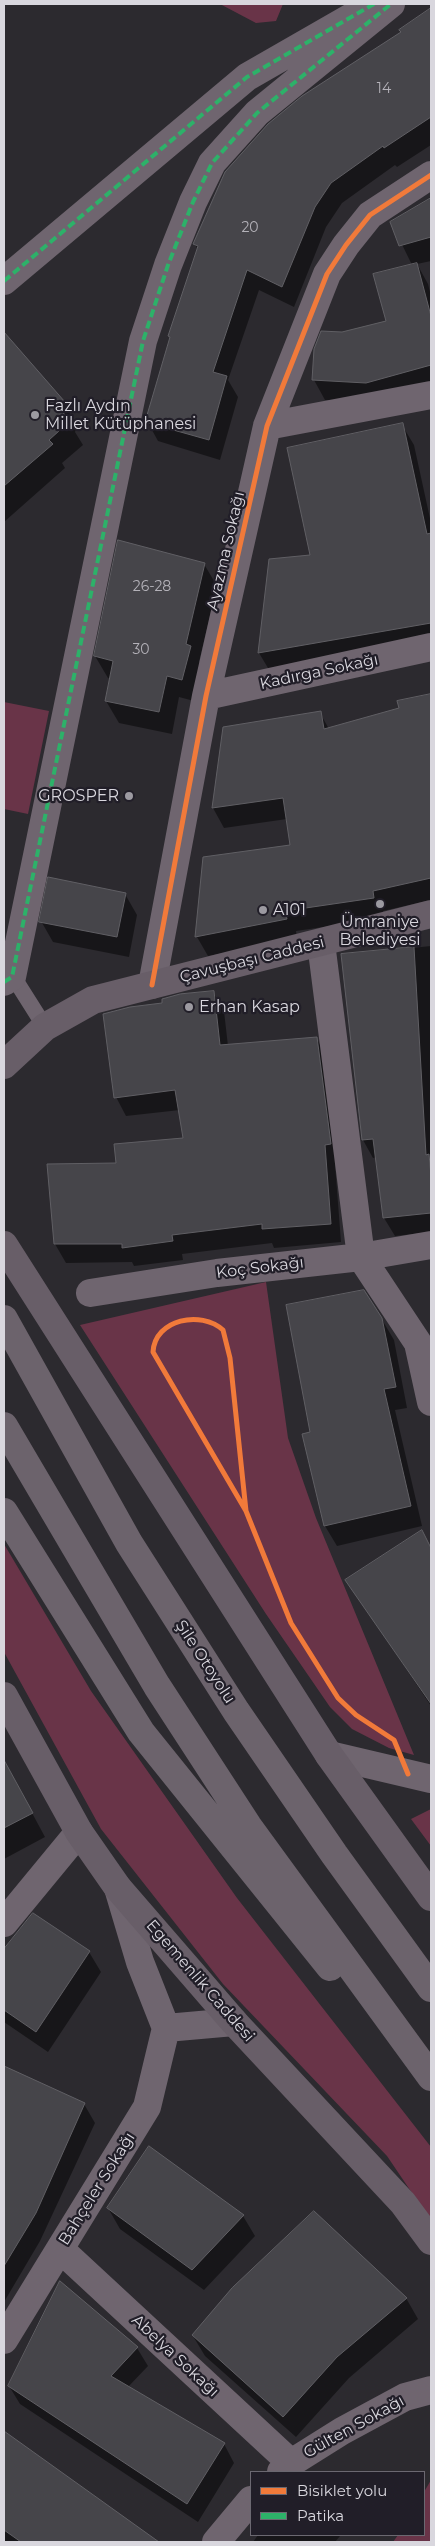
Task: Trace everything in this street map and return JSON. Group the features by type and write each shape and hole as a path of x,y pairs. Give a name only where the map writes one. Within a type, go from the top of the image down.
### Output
{"highway":[{"name":"Şile Otoyolu","path":"4,1319 129,1543 231,1703 334,1854 431,1988"},
{"path":"4,1426 157,1686 248,1826 431,2077"},
{"path":"4,1512 142,1732 290,1920 431,2086"}],"street":[{"path":"4,281 247,77 374,4"},
{"path":"7,973 143,341 168,265 193,202 212,163 257,113 391,4"},
{"name":"Ayazma Sokağı","path":"152,985 206,696 267,426 332,266 370,215 431,176"},
{"path":"267,426 431,395"},
{"name":"Kadırga Sokağı","path":"206,696 431,647"},
{"name":"Çavuşbaşı Caddesi","path":"4,1065 45,1027 93,1000 431,914"},
{"path":"321,943 361,1257 418,1343 431,1402"},
{"name":"Koç Sokağı","path":"90,1293 217,1273 361,1257 431,1244"},
{"path":"4,1246 329,1755 431,1897"},
{"name":"Egemenlik Caddesi","path":"4,1696 79,1832 118,1888 234,2022 403,2202 431,2241"},
{"path":"329,1755 431,1779"},
{"path":"4,1923 79,1832"},
{"path":"118,1888 140,1962 166,2028 234,2022"},
{"name":"Bahçeler Sokağı","path":"4,2340 147,2107 166,2028"},
{"name":"Abelya Sokağı","path":"60,2249 286,2467"},
{"name":"Gülten Sokağı","path":"286,2467 405,2397 431,2390"},
{"path":"216,2542 250,2501"}],"lane":[{"path":"7,973 45,1027"}],"shaded area":[{"path":"220,4 283,4 276,21 256,23"},
{"path":"4,702 49,711 28,814 4,809"},
{"path":"266,1282 288,1438 316,1518 414,1755 389,1748 352,1729 330,1707 266,1614 80,1325"},
{"path":"4,1544 91,1691 237,1898 431,2147 431,2221 387,2156 223,1984 101,1829 4,1652"},
{"path":"431,1809 431,1846 411,1819"},
{"path":"431,2480 431,2542 393,2542 397,2536 425,2536 425,2490"}],"building":[{"path":"431,8 431,117 384,148 383,146 331,183 315,207 282,287 247,270 213,372 227,376 209,440 145,422 170,337 168,336 198,246 193,244 225,172 268,124 302,96 401,32 399,30"},
{"path":"431,198 431,237 399,246 390,222"},
{"path":"417,263 431,316 431,365 366,383 312,380 314,349 321,331 342,332 386,321 373,274"},
{"name":"Fazlı Aydın Millet Kütüphanesi","path":"4,332 65,402 61,410 70,421 49,440 53,444 4,486"},
{"path":"403,423 427,534 431,533 431,623 258,653 269,559 310,555 287,448"},
{"path":"118,540 205,563 186,644 191,646 182,680 167,676 159,712 105,701 113,661 94,656"},
{"path":"431,694 431,878 373,891 374,898 285,911 287,919 195,937 203,857 290,845 283,798 212,808 223,727 321,711 324,729 399,708 397,701"},
{"path":"48,877 126,893 117,937 39,922"},
{"path":"414,947 426,1155 429,1154 431,1176 431,1213 383,1218 373,1139 362,1140 341,954"},
{"path":"214,991 220,1045 317,1037 331,1144 325,1145 331,1224 262,1229 262,1224 172,1235 173,1241 122,1248 122,1244 54,1244 47,1164 116,1163 114,1144 183,1138 175,1090 114,1098 103,1014 130,1007 162,1003 162,999 180,994"},
{"path":"364,1290 382,1318 396,1387 384,1389 411,1506 324,1526 302,1434 310,1432 286,1305"},
{"path":"422,1530 431,1548 431,1704 345,1580"},
{"path":"4,1760 33,1813 4,1828"},
{"path":"33,1913 90,1951 36,2032 4,2010 4,1949"},
{"path":"4,2066 85,2103 36,2213 4,2266"},
{"path":"149,2146 244,2215 192,2270 107,2208"},
{"path":"314,2211 407,2298 337,2357 283,2417 192,2335 232,2288"},
{"path":"60,2281 138,2347 111,2376 225,2443 187,2504 8,2386"},
{"path":"4,2431 159,2542 21,2542 4,2530"}],"marked path":[{"path":"4,281 247,77 374,4"},
{"path":"4,982 12,977 143,341 168,265 193,202 212,163 257,113 391,4"}],"cycle path":[{"path":"152,985 206,696 267,426 327,274 346,245 370,215 431,175"},
{"path":"246,1511 153,1352 156,1341 162,1332 170,1325 180,1321 203,1320 223,1330 230,1358 246,1511 291,1623 338,1698 356,1715 394,1740 408,1774"}],"place":[{"name":"Fazlı Aydın Millet Kütüphanesi","path":"35,415"},
{"name":"GROSPER","path":"129,796"},
{"name":"Ümraniye Belediyesi","path":"380,904"},
{"name":"A101","path":"263,910"},
{"name":"Erhan Kasap","path":"189,1007"}]}
